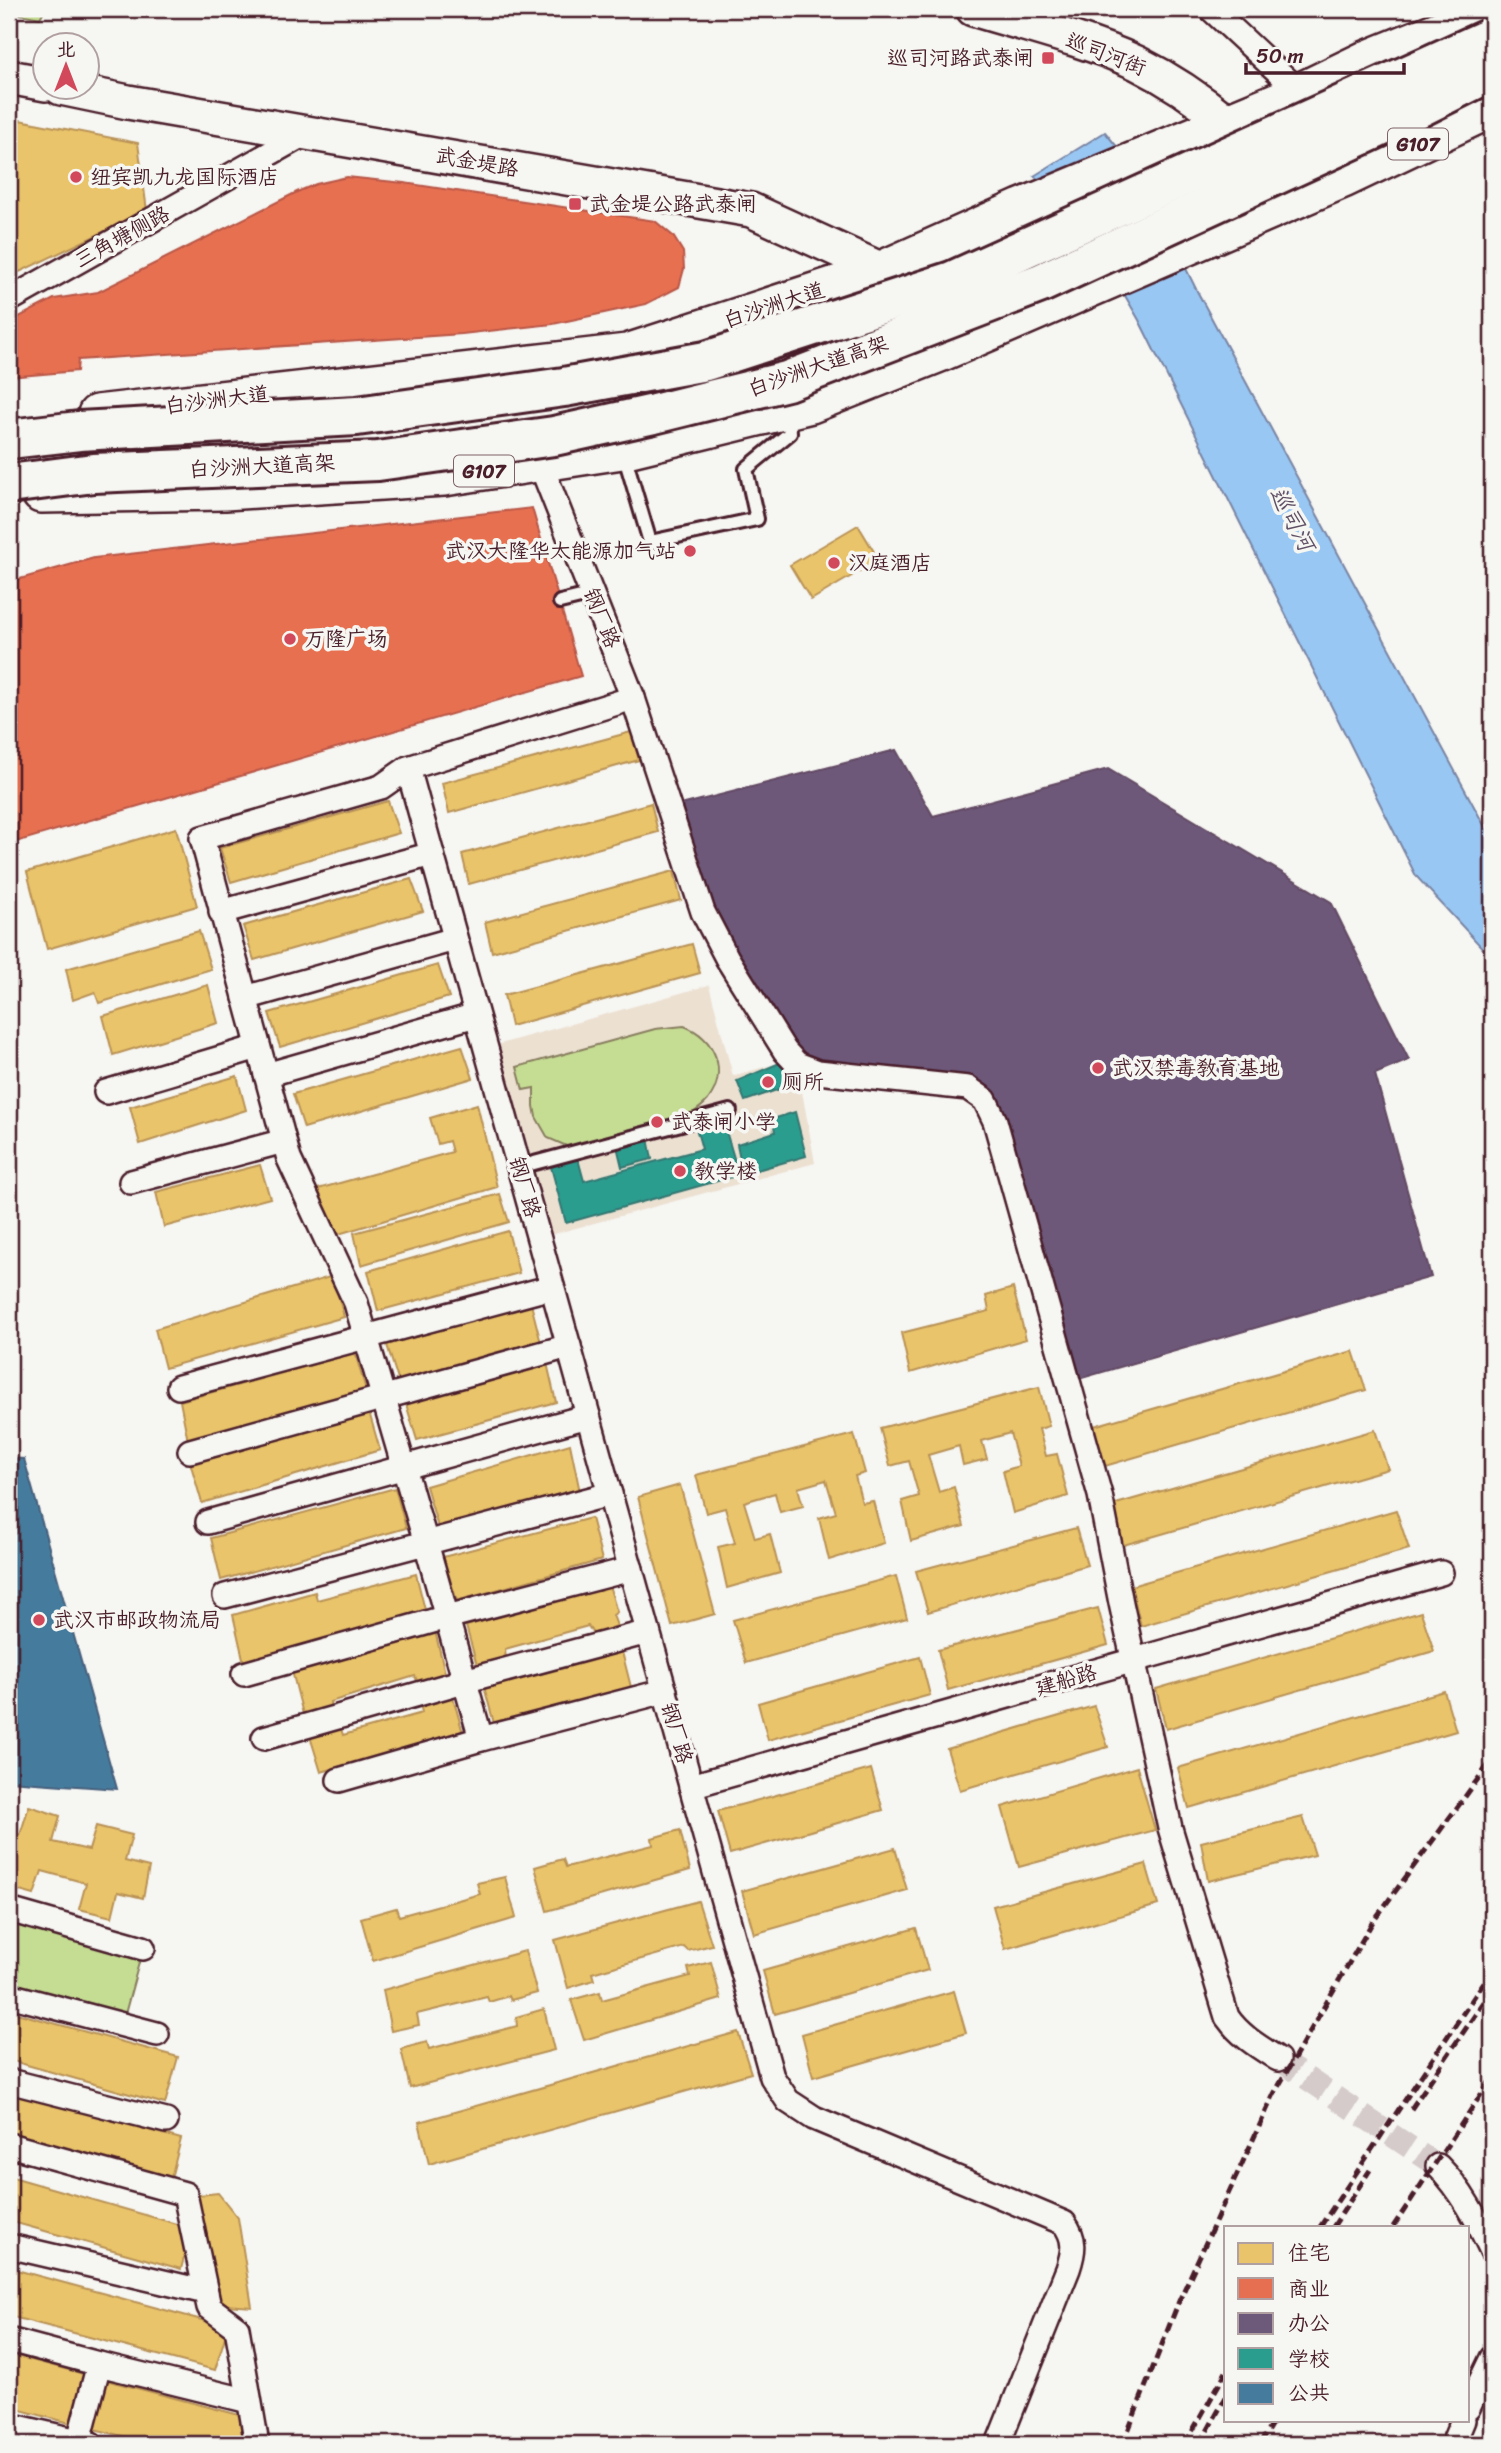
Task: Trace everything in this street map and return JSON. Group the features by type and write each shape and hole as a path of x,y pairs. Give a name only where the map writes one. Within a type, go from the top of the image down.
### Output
{"highway":[{"name":"白沙洲大道高架","path":"9,439 79,431 357,416 564,387 706,360 952,281 1492,37"},
{"name":"白沙洲大道高架","path":"9,484 94,473 391,459 554,436 787,382 1041,283 1376,129 1492,71"}],"main road":[{"name":"白沙洲大道","path":"9,424 627,353 882,270 1021,208 1300,92 1366,60 1492,9"},
{"name":"G107","path":"9,495 225,491 444,477 622,450 811,404 942,352 1286,203 1492,108"}],"street":[{"name":"巡司河街","path":"973,9 1135,62 1237,118"},
{"name":"巡司河街","path":"1009,9 1136,49 1177,71 1237,118"},
{"path":"1211,9 1300,92"},
{"path":"9,77 32,81"},
{"name":"武金堤路","path":"102,95 751,210 882,270"},
{"path":"1286,203 1332,198 1492,125"},
{"name":"三角塘侧路","path":"9,300 308,132"},
{"path":"882,270 942,352"},
{"name":"钢厂路","path":"540,463 633,698 703,912 727,958 791,1058 797,1064 818,1072 968,1087 985,1100 995,1121 1100,1495 1170,1828 1227,2017 1234,2028 1247,2039 1278,2059"},
{"path":"481,1739 356,1303 289,1160 202,838 381,788 408,768 633,698"},
{"name":"钢厂路","path":"408,768 772,2077 788,2101 814,2118 1064,2223 1071,2232 1074,2248 1068,2269 998,2444"},
{"path":"221,912 432,853"},
{"path":"245,998 455,939"},
{"path":"266,1075 477,1014"},
{"path":"106,1092 258,1047"},
{"path":"131,1182 284,1141"},
{"path":"179,1387 552,1287"},
{"path":"190,1451 569,1346"},
{"path":"208,1522 588,1416"},
{"path":"225,1596 610,1494"},
{"path":"244,1674 631,1569"},
{"name":"建船路","path":"691,1786 1441,1573"},
{"path":"264,1738 648,1632"},
{"path":"339,1780 481,1739 665,1691"},
{"path":"9,1910 143,1948"},
{"path":"9,1994 157,2034"},
{"path":"9,2081 166,2122"},
{"path":"10,2150 185,2194 209,2308 237,2328 257,2444"},
{"path":"1438,2166 1451,2179 1470,2207 1492,2250"},
{"path":"9,2246 206,2292"},
{"path":"9,2340 249,2401"},
{"path":"1470,2404 1492,2358"},
{"path":"9,2425 82,2443 99,2364"},
{"path":"1453,2444 1462,2422"}],"lane":[{"path":"622,450 650,542 757,519 746,469 790,433 789,409"},
{"path":"560,602 593,594"},
{"path":"519,1167 730,1111"}],"shaded area":[{"name":"武泰闸小学","path":"709,985 733,1076 782,1062 797,1064 815,1163 539,1238 486,1048"}],"green space":[{"path":"9,9 45,9 40,18 9,12"},
{"path":"684,1026 704,1038 716,1057 718,1067 714,1089 708,1100 699,1108 690,1115 571,1148 548,1138 536,1117 534,1088 523,1090 517,1067 655,1029"},
{"path":"9,1910 143,1948 122,2025 9,1995"}],"water":[{"name":"巡司河","path":"1105,132 1140,175 1197,291 1492,840 1492,963 1487,953 1416,876 1139,320 1074,207 1034,176"}],"building: 住宅":[{"name":"纽宾凯九龙国际酒店","path":"9,118 138,143 147,211 9,277"},
{"name":"汉庭酒店","path":"858,525 879,560 811,600 790,565"},
{"path":"631,732 639,760 449,813 442,783"},
{"path":"388,801 399,833 231,882 220,848"},
{"path":"651,803 658,832 469,884 462,854"},
{"path":"176,828 197,906 47,949 27,872"},
{"path":"674,871 681,900 492,952 485,922"},
{"path":"411,879 423,911 254,960 243,926"},
{"path":"199,931 211,969 99,1003 95,992 73,1000 66,969"},
{"path":"692,944 700,973 511,1026 504,995"},
{"path":"438,965 449,997 280,1047 269,1013"},
{"path":"208,985 218,1023 113,1055 103,1016"},
{"path":"462,1046 473,1078 304,1128 293,1094"},
{"path":"237,1076 246,1110 140,1144 130,1107"},
{"path":"477,1104 497,1187 335,1235 318,1189 452,1152 449,1141 438,1144 430,1118"},
{"path":"260,1165 270,1198 164,1227 156,1192"},
{"path":"500,1194 509,1222 361,1265 354,1233"},
{"path":"508,1231 519,1273 378,1311 368,1271"},
{"path":"333,1276 344,1317 165,1368 155,1329"},
{"path":"1013,1288 1026,1339 910,1373 901,1333 989,1311 986,1296"},
{"path":"531,1304 541,1343 399,1383 387,1345"},
{"path":"1353,1351 1366,1390 1098,1468 1087,1428"},
{"path":"355,1353 366,1390 188,1441 180,1401"},
{"path":"547,1363 556,1402 417,1440 406,1404"},
{"path":"1039,1387 1049,1426 1039,1429 1046,1456 1057,1454 1068,1496 1013,1513 1003,1471 1019,1466 1010,1433 982,1441 987,1459 963,1465 959,1446 928,1455 939,1492 954,1487 964,1526 911,1541 902,1501 919,1496 909,1461 890,1466 880,1428"},
{"path":"369,1412 380,1450 202,1503 190,1462"},
{"path":"1375,1430 1388,1469 1120,1546 1109,1506"},
{"path":"854,1434 865,1473 855,1476 862,1503 873,1501 884,1543 829,1560 819,1518 836,1513 826,1480 798,1488 803,1506 780,1512 775,1493 744,1502 755,1538 770,1534 780,1573 727,1588 718,1547 735,1543 725,1508 706,1513 696,1475"},
{"path":"570,1444 580,1492 440,1534 426,1486"},
{"path":"680,1485 715,1614 672,1626 638,1497"},
{"path":"395,1488 406,1528 221,1580 211,1538"},
{"path":"1396,1510 1409,1549 1141,1626 1131,1586"},
{"path":"591,1518 602,1560 457,1601 443,1557"},
{"path":"1076,1528 1087,1565 928,1612 916,1571"},
{"path":"416,1574 426,1614 244,1663 233,1615 315,1592 317,1600"},
{"path":"896,1576 907,1618 746,1663 733,1620"},
{"path":"609,1585 617,1612 613,1615 617,1626 594,1635 588,1626 505,1649 506,1660 477,1665 466,1626"},
{"path":"1098,1608 1108,1645 948,1690 938,1650"},
{"path":"1421,1612 1434,1651 1166,1729 1156,1689"},
{"path":"435,1631 446,1677 419,1685 415,1676 330,1702 331,1710 304,1718 292,1671"},
{"path":"621,1648 632,1691 495,1727 483,1683"},
{"path":"920,1657 930,1695 768,1740 758,1703"},
{"path":"1444,1691 1456,1731 1189,1808 1178,1768"},
{"path":"452,1694 463,1733 321,1772 309,1733 339,1723 343,1735 422,1713 420,1702"},
{"path":"1094,1706 1108,1747 960,1790 947,1749"},
{"path":"1137,1767 1155,1830 1019,1867 1002,1807"},
{"path":"871,1769 883,1810 730,1854 718,1811"},
{"path":"29,1806 60,1816 53,1842 89,1850 96,1826 132,1835 125,1861 149,1867 143,1898 118,1892 112,1917 79,1909 86,1883 42,1871 34,1895 9,1888 9,1833 20,1835"},
{"path":"1303,1817 1315,1855 1208,1881 1201,1842"},
{"path":"680,1830 690,1870 547,1911 535,1867 563,1859 566,1867 653,1845 652,1838"},
{"path":"895,1848 907,1890 754,1934 742,1891"},
{"path":"1146,1864 1158,1905 1005,1949 993,1906"},
{"path":"505,1877 516,1918 373,1961 361,1918 396,1908 399,1916 480,1894 477,1883"},
{"path":"698,1901 712,1945 688,1951 684,1947 592,1973 594,1980 568,1988 555,1940"},
{"path":"916,1928 928,1970 775,2014 763,1971"},
{"path":"525,1951 537,1993 511,2000 509,1996 489,2002 487,1997 417,2014 419,2025 391,2031 383,1990"},
{"path":"711,1962 721,1999 584,2040 571,2000 600,1992 602,2000 690,1976 688,1968"},
{"path":"954,1991 966,2033 813,2077 802,2034"},
{"path":"544,2009 554,2050 410,2088 401,2049 427,2042 429,2049 517,2026 516,2017"},
{"path":"9,2011 178,2057 165,2104 9,2060"},
{"path":"738,2032 751,2073 429,2164 419,2122"},
{"path":"9,2092 181,2139 169,2186 9,2141"},
{"path":"9,2176 184,2226 190,2235 181,2269 9,2221"},
{"path":"218,2193 238,2218 252,2307 213,2304 190,2196"},
{"path":"9,2268 228,2327 215,2370 9,2316"},
{"path":"9,2354 84,2374 70,2423 9,2407"},
{"path":"102,2379 247,2417 240,2444 155,2444 90,2428"}],"building: 商业":[{"path":"347,177 404,183 655,221 673,236 683,252 684,269 679,287 646,304 553,324 462,334 78,360 77,371 9,377 9,322 54,299 98,292 297,192 316,184"},
{"name":"万隆广场","path":"532,508 581,676 9,844 9,582 94,558"}],"building: 办公":[{"name":"武汉禁毒教育基地","path":"896,750 933,816 1108,769 1331,902 1409,1060 1375,1074 1431,1277 1068,1382 985,1100 797,1064 703,912 669,808"}],"building: 学校":[{"name":"厕所","path":"782,1062 800,1082 745,1101 737,1081"},
{"path":"795,1112 806,1156 743,1174 737,1144 775,1132 773,1119"},
{"name":"教学楼","path":"723,1121 739,1175 566,1223 551,1167 578,1159 584,1181 702,1149 696,1128"},
{"path":"648,1138 652,1159 622,1167 617,1146"}],"building: 公共":[{"name":"武汉市邮政物流局","path":"9,1458 24,1459 117,1789 9,1781"}],"tunnel":[{"path":"1278,2059 1438,2166"}],"railway":[{"path":"1123,2444 1179,2301 1274,2094 1372,1923 1492,1760"},
{"path":"1321,2226 1492,1970"},
{"path":"1411,2109 1492,1990"},
{"path":"1394,2226 1492,2078"},
{"path":"1334,2226 1370,2170"},
{"path":"1185,2444 1224,2376"},
{"path":"1200,2444 1224,2401"},
{"path":"1260,2444 1273,2422"}],"place":[{"name":"巡司河路武泰闸","path":"1048,58"},
{"name":"纽宾凯九龙国际酒店","path":"76,177"},
{"name":"武金堤公路武泰闸","path":"575,204"},
{"name":"武汉大隆华太能源加气站","path":"690,551"},
{"name":"汉庭酒店","path":"834,563"},
{"name":"万隆广场","path":"290,639"},
{"name":"武汉禁毒教育基地","path":"1098,1068"},
{"name":"厕所","path":"768,1082"},
{"name":"武泰闸小学","path":"657,1122"},
{"name":"教学楼","path":"680,1171"},
{"name":"武汉市邮政物流局","path":"39,1620"}]}
